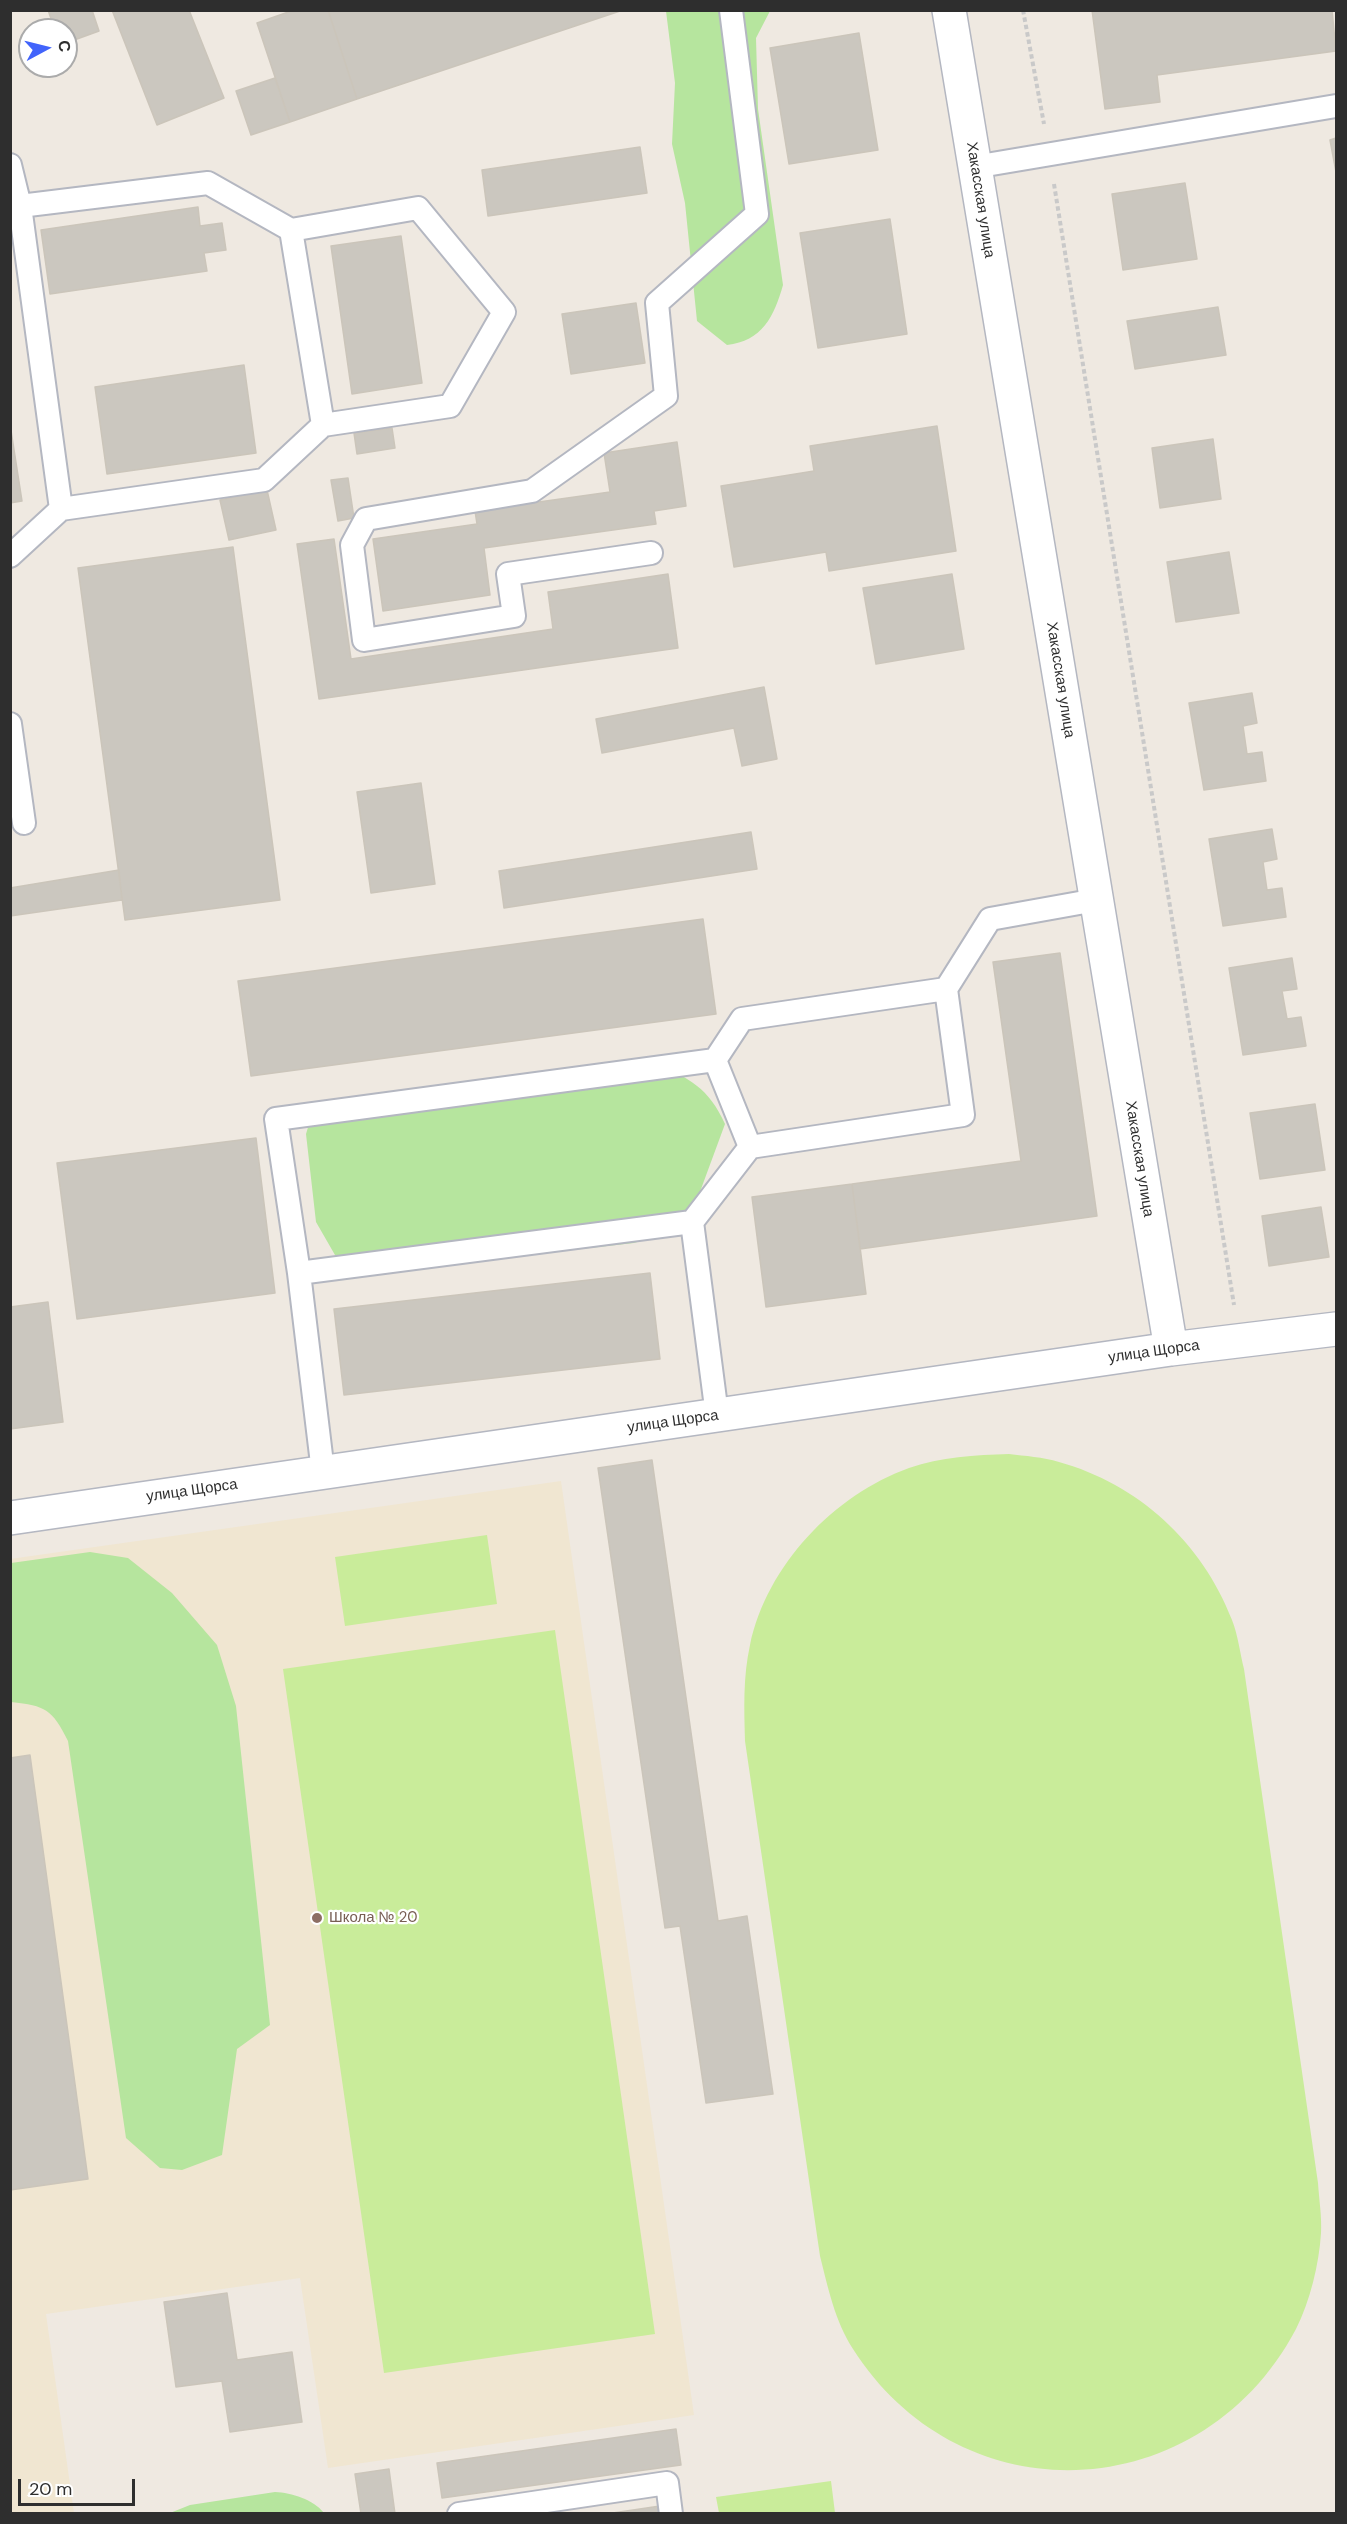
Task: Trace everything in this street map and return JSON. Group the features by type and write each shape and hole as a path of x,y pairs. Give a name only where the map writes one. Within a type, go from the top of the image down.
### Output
{"street":[{"name":"Хакасская улица","path":"949,10 1171,1349"},
{"name":"улица Щорса","path":"10,1518 1171,1349 1336,1329"}],"lane":[{"path":"651,553 508,574 514,616 364,640 352,545 366,519 532,491 666,396 657,303 757,214 731,10"},
{"path":"974,167 1336,106"},
{"path":"10,165 20,206 60,509"},
{"path":"10,556 60,509 264,480 323,425 450,406 504,312 418,208 291,230 208,183 20,206"},
{"path":"291,230 323,425"},
{"path":"10,724 24,823"},
{"path":"299,1274 692,1222 750,1148 963,1115 946,989 990,919 1096,900"},
{"path":"323,1473 299,1274 276,1119 715,1060 742,1019 946,989"},
{"path":"715,1060 750,1148"},
{"path":"692,1222 717,1415"},
{"path":"459,2514 667,2483 671,2514"}],"path":[{"path":"1023,10 1050,156 1233,1305 1243,1304"}],"shaded area":[{"name":"Школа № 20","path":"561,1481 694,2415 328,2468 300,2278 46,2314 74,2513 11,2513 10,1559"}],"green space":[{"path":"666,11 770,11 756,38 758,109 783,285 771,317 765,326 758,333 739,343 727,345 697,321 685,203 672,144 675,83"},
{"path":"655,1063 688,1079 697,1086 712,1101 725,1124 694,1208 668,1232 634,1243 385,1271 350,1264 335,1255 316,1222 306,1134 312,1114"},
{"path":"1009,1454 1053,1460 1088,1472 1141,1501 1164,1520 1203,1565 1232,1620 1244,1669 1321,2214 1318,2258 1306,2307 1296,2329 1254,2388 1202,2431 1143,2459 1080,2470 1016,2465 955,2443 899,2405 853,2349 841,2327 820,2256 745,1741 744,1705 750,1645 771,1587 788,1561 808,1537 830,1515 855,1496 881,1480 909,1468 946,1459"},
{"path":"487,1535 497,1604 345,1626 335,1557"},
{"path":"90,1552 128,1558 172,1593 217,1645 236,1706 270,2025 237,2049 222,2155 182,2170 160,2168 126,2138 68,1741 57,1722 47,1711 32,1705 11,1702 11,1563"},
{"path":"555,1630 655,2334 384,2373 283,1669"},
{"path":"831,2481 835,2513 719,2513 716,2497"},
{"path":"275,2492 302,2498 314,2504 324,2513 170,2513 190,2505"}],"building":[{"path":"48,10 92,10 99,31 78,39 78,18 51,18"},
{"path":"112,10 189,10 224,98 157,125"},
{"path":"294,10 328,10 357,99 290,122 257,23"},
{"path":"328,10 623,10 357,99"},
{"path":"1092,10 1332,10 1336,51 1157,75 1160,102 1105,109"},
{"path":"859,33 878,150 789,164 770,48"},
{"path":"275,78 290,122 251,135 236,91"},
{"path":"1336,138 1336,172 1330,140"},
{"path":"640,147 647,193 488,216 482,170"},
{"path":"1185,183 1197,259 1123,270 1112,194"},
{"path":"198,207 200,226 222,223 226,250 204,253 207,271 50,294 41,230"},
{"path":"890,219 907,334 818,348 800,233"},
{"path":"401,236 422,383 352,394 331,246"},
{"path":"636,303 645,363 571,374 562,314"},
{"path":"1218,307 1226,355 1135,369 1127,321"},
{"path":"244,365 256,453 107,474 95,387"},
{"path":"10,424 22,501 10,503"},
{"path":"937,426 956,551 829,571 826,552 734,567 721,486 814,471 810,446"},
{"path":"392,428 395,448 357,454 354,433"},
{"path":"1213,439 1221,499 1160,508 1152,448"},
{"path":"677,442 686,506 654,511 656,524 484,548 490,595 383,611 373,539 477,524 475,511 610,492 604,453"},
{"path":"348,478 354,518 338,521 331,480"},
{"path":"267,490 276,530 229,540 220,500"},
{"path":"334,539 351,659 553,629 548,592 668,574 678,648 319,699 297,544"},
{"path":"233,547 280,900 125,920 78,568"},
{"path":"1229,552 1239,613 1176,622 1167,562"},
{"path":"952,574 964,649 876,664 863,588"},
{"path":"764,687 777,759 742,766 734,728 602,753 596,719"},
{"path":"1252,693 1257,723 1243,726 1247,754 1262,752 1266,781 1204,790 1189,703"},
{"path":"421,783 435,884 371,893 357,792"},
{"path":"1272,829 1277,859 1263,862 1267,890 1282,888 1286,917 1223,926 1209,839"},
{"path":"751,832 757,869 504,908 499,871"},
{"path":"119,870 122,900 10,916 10,888"},
{"path":"703,919 716,1014 251,1076 238,981"},
{"path":"1060,953 1097,1216 860,1249 852,1184 1021,1161 993,962"},
{"path":"1292,958 1297,989 1282,991 1287,1019 1301,1017 1306,1046 1243,1055 1229,968"},
{"path":"1315,1104 1325,1170 1260,1179 1250,1113"},
{"path":"256,1138 275,1293 77,1319 57,1163"},
{"path":"852,1184 866,1294 766,1307 752,1197"},
{"path":"1321,1207 1329,1257 1269,1266 1262,1216"},
{"path":"650,1273 660,1359 344,1395 334,1309"},
{"path":"48,1302 63,1422 10,1429 10,1307"},
{"path":"652,1460 718,1921 747,1916 773,2094 706,2103 680,1926 665,1928 598,1468"},
{"path":"30,1755 88,2179 10,2190 10,1758"},
{"path":"227,2293 237,2360 292,2352 302,2422 230,2432 222,2381 176,2387 164,2302"},
{"path":"676,2429 681,2465 442,2498 437,2463"},
{"path":"389,2469 395,2514 361,2514 355,2474"},
{"path":"660,2506 661,2514 606,2514"}],"place":[{"name":"Школа № 20","path":"317,1918"}]}
